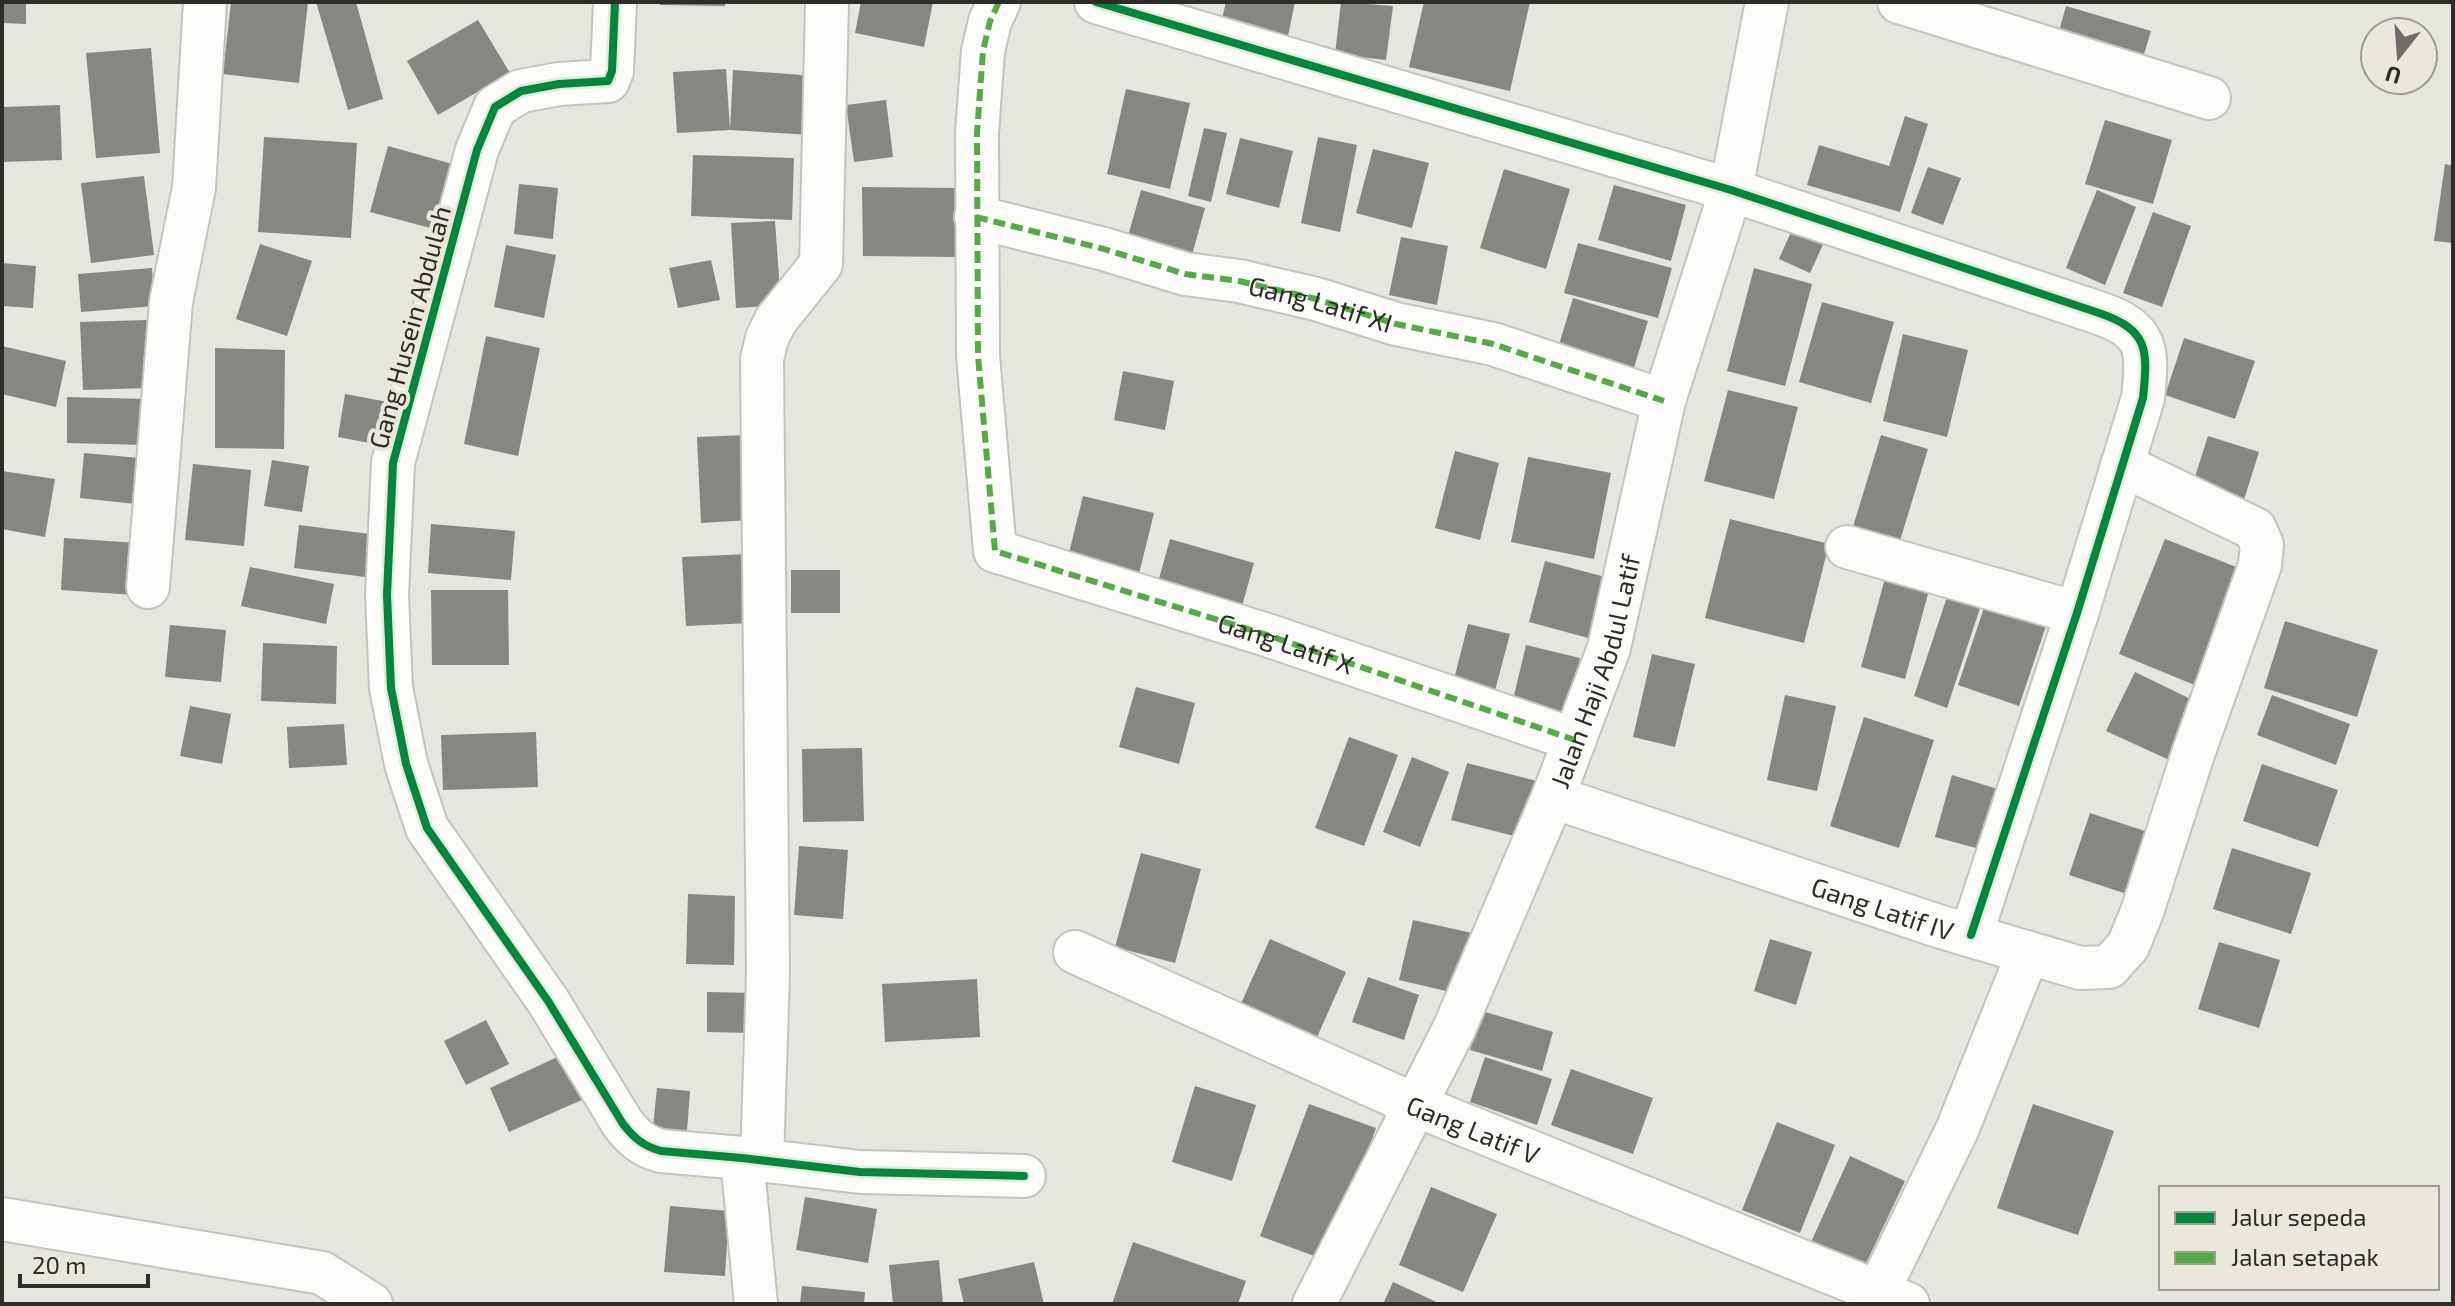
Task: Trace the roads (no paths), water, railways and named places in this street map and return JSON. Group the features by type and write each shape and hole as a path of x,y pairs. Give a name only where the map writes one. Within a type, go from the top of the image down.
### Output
{"street":[{"path":"148,587 171,302 194,188 205,2"},
{"name":"Gang Husein Abdulah","path":"615,2 612,71 608,81 559,84 521,91 495,107 480,141 393,463 387,595 391,688 406,764 427,828 548,1001 623,1124 636,1140 661,1151 752,1159"},
{"path":"756,1304 752,1159 768,974 762,359 776,320 821,264 827,2"},
{"path":"976,217 977,133 983,51 990,21 999,2"},
{"path":"1096,2 1731,190 2099,313 2129,326 2143,347 2146,365 2143,398 2077,613 1971,935"},
{"name":"Jalan Haji Abdul Latif","path":"1314,1304 1454,1029 1553,797 1609,648 1664,401 1731,190 1767,2"},
{"path":"1899,2 2209,98"},
{"name":"Gang Latif XI","path":"976,217 1104,249 1185,274 1270,288 1396,324 1493,344 1664,401"},
{"name":"Gang Latif X","path":"976,217 978,356 995,551 1267,635 1575,740"},
{"name":"Gang Latif IV","path":"1553,797 1938,926 2080,968 2109,967 2128,946 2142,912 2260,565 2262,545 2255,529 2122,465"},
{"path":"1847,547 2077,613"},
{"name":"Gang Latif V","path":"1075,952 1415,1105 1885,1300 2028,953"},
{"path":"752,1159 860,1172 1024,1176"},
{"path":"2,1219 322,1273 371,1304"}]}
